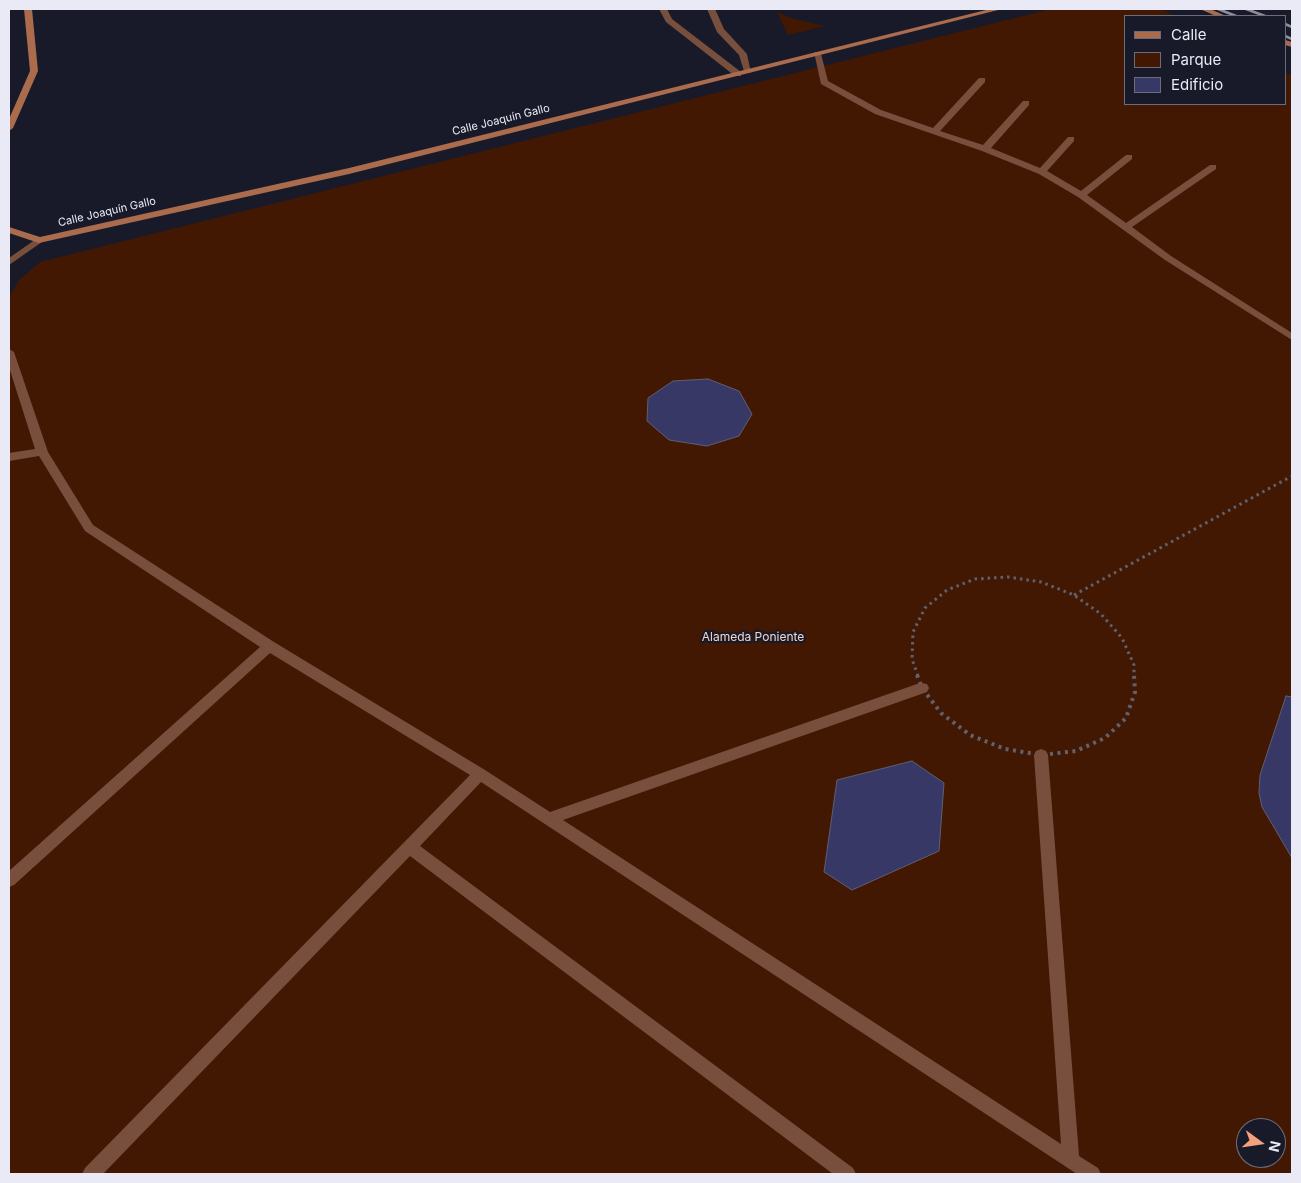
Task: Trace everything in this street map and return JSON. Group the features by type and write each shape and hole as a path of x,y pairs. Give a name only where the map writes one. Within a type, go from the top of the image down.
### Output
{"street":[{"path":"9,128 34,72 28,9"},
{"name":"Calle Joaquín Gallo","path":"39,240 349,171 998,9"},
{"path":"1204,9 1219,15"},
{"path":"9,230 39,240"}],"lane":[{"path":"664,9 669,20 738,74"},
{"path":"711,9 720,30 743,54 748,71"},
{"path":"817,54 824,82 878,112 985,149 1042,172 1081,195 1168,258 1292,337"},
{"path":"934,132 982,80"},
{"path":"985,149 1026,103"},
{"path":"1042,172 1071,139"},
{"path":"1081,195 1129,157"},
{"path":"1126,227 1213,167"},
{"path":"9,262 39,240"},
{"path":"9,352 42,452 89,528 269,646 480,774 1092,1174"},
{"path":"9,457 42,452"},
{"path":"9,880 269,646"},
{"path":"549,819 922,688"},
{"path":"1041,755 1071,1160"},
{"path":"91,1174 480,774"},
{"path":"408,846 847,1174"}],"path":[{"path":"1074,595 1292,476"},
{"path":"1008,577 1041,582 1074,595 1101,614 1122,638 1134,665 1135,692 1126,718 1105,738 1076,751 1041,755 1005,749 970,735 942,714 922,688 912,659 913,632 925,608 947,590 975,579 1008,577"}],"green space":[{"name":"Alameda Poniente","path":"1051,9 1160,9 1173,15 1124,15 1124,105 1286,105 1286,73 1292,76 1292,1174 9,1174 9,297 19,280 40,262"},
{"path":"777,12 794,19 825,26 788,35"}],"building":[{"path":"708,379 739,391 752,414 739,436 707,446 669,440 647,421 648,398 673,381"},
{"path":"1286,696 1292,697 1292,858 1262,807 1259,793 1260,775"},
{"path":"912,761 944,783 939,851 852,890 824,872 837,780"}],"railway":[{"path":"1218,9 1233,15"},
{"path":"1246,9 1262,15"},
{"path":"1286,24 1292,27"},
{"path":"1286,36 1292,39"}]}
